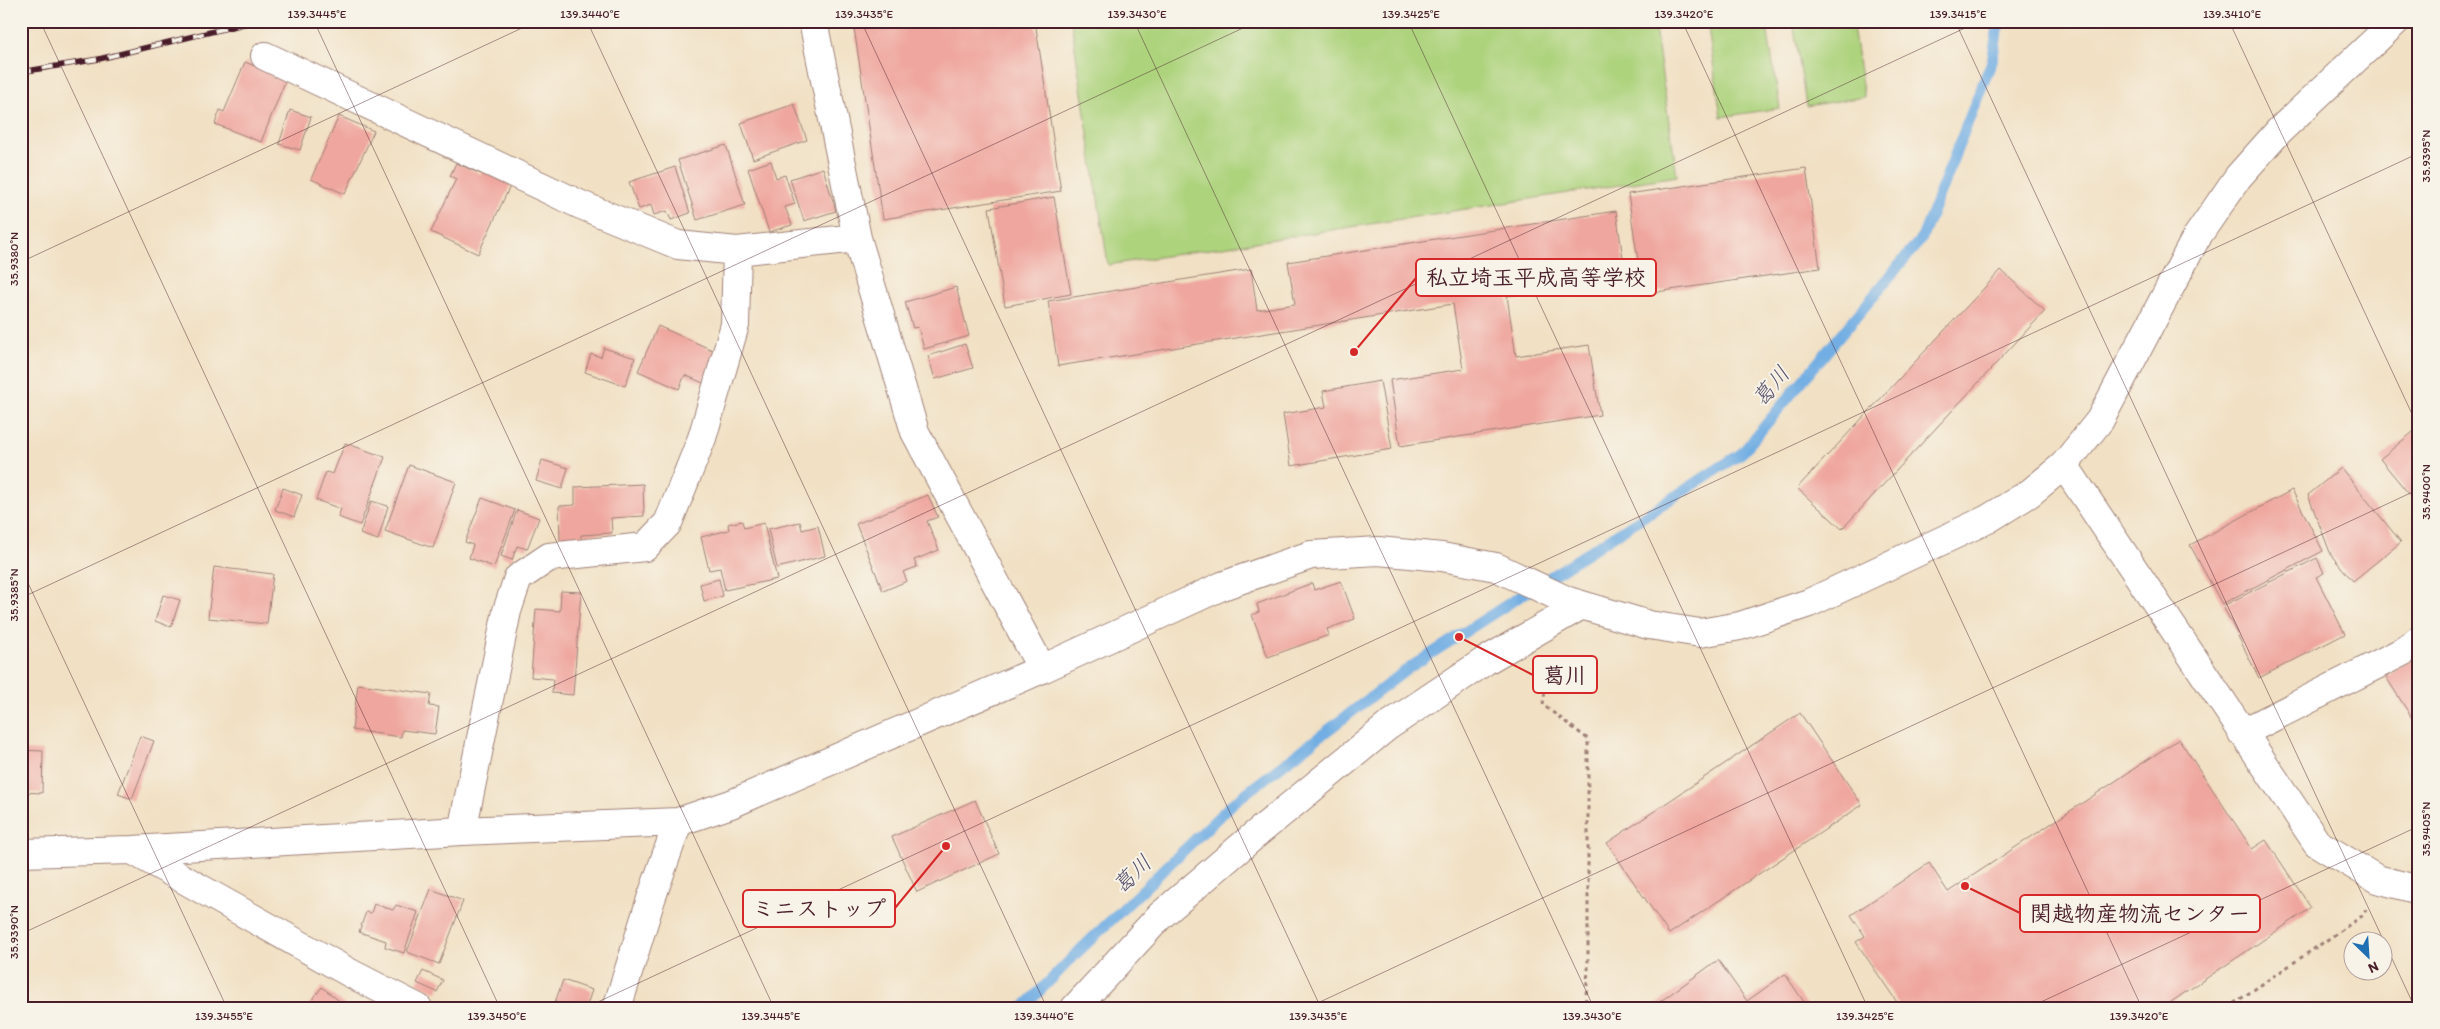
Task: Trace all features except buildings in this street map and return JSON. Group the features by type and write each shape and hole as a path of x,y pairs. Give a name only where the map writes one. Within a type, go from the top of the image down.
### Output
{"street":[{"path":"813,21 857,238 915,432 1042,669"},
{"path":"21,852 132,850 462,831 678,822 731,804 1042,669 1222,586 1311,555 1378,551 1442,557 1496,567 1526,580 1569,609 1700,633 1740,626 1809,603 1988,519 2030,493 2064,465 2100,420 2196,238 2238,177 2279,131 2396,21"},
{"path":"265,56 581,204 678,245 737,251 857,238"},
{"path":"462,831 507,611 518,578 549,557 645,547 668,523 702,438 735,325 737,251"},
{"path":"2064,465 2317,843 2377,879 2419,890"},
{"path":"1075,1008 1160,916 1256,834 1388,726 1485,661 1569,609"},
{"path":"2242,733 2402,652 2419,640"},
{"path":"617,1008 651,899 678,822"},
{"path":"132,850 350,973 418,1008"}],"path":[{"path":"1569,609 1543,705 1588,739 1588,970 1585,1008"},
{"path":"2227,1008 2362,916 2388,882"}],"green space":[{"path":"1071,21 1654,21 1677,176 1108,265"},
{"path":"1707,21 1766,21 1780,108 1721,117"},
{"path":"1793,21 1852,21 1864,97 1806,106"}],"waterway":[{"name":"葛川","path":"1023,1008 1079,951 1233,803 1409,668 1742,453 1922,238 1992,61 1999,21"}],"railway":[{"path":"21,72 99,59 256,21"}],"place":[{"name":"私立埼玉平成高等学校","path":"1354,352"},
{"name":"葛川","path":"1459,637"},
{"name":"ミニストップ","path":"946,846"},
{"name":"関越物産物流センター","path":"1965,886"}]}
